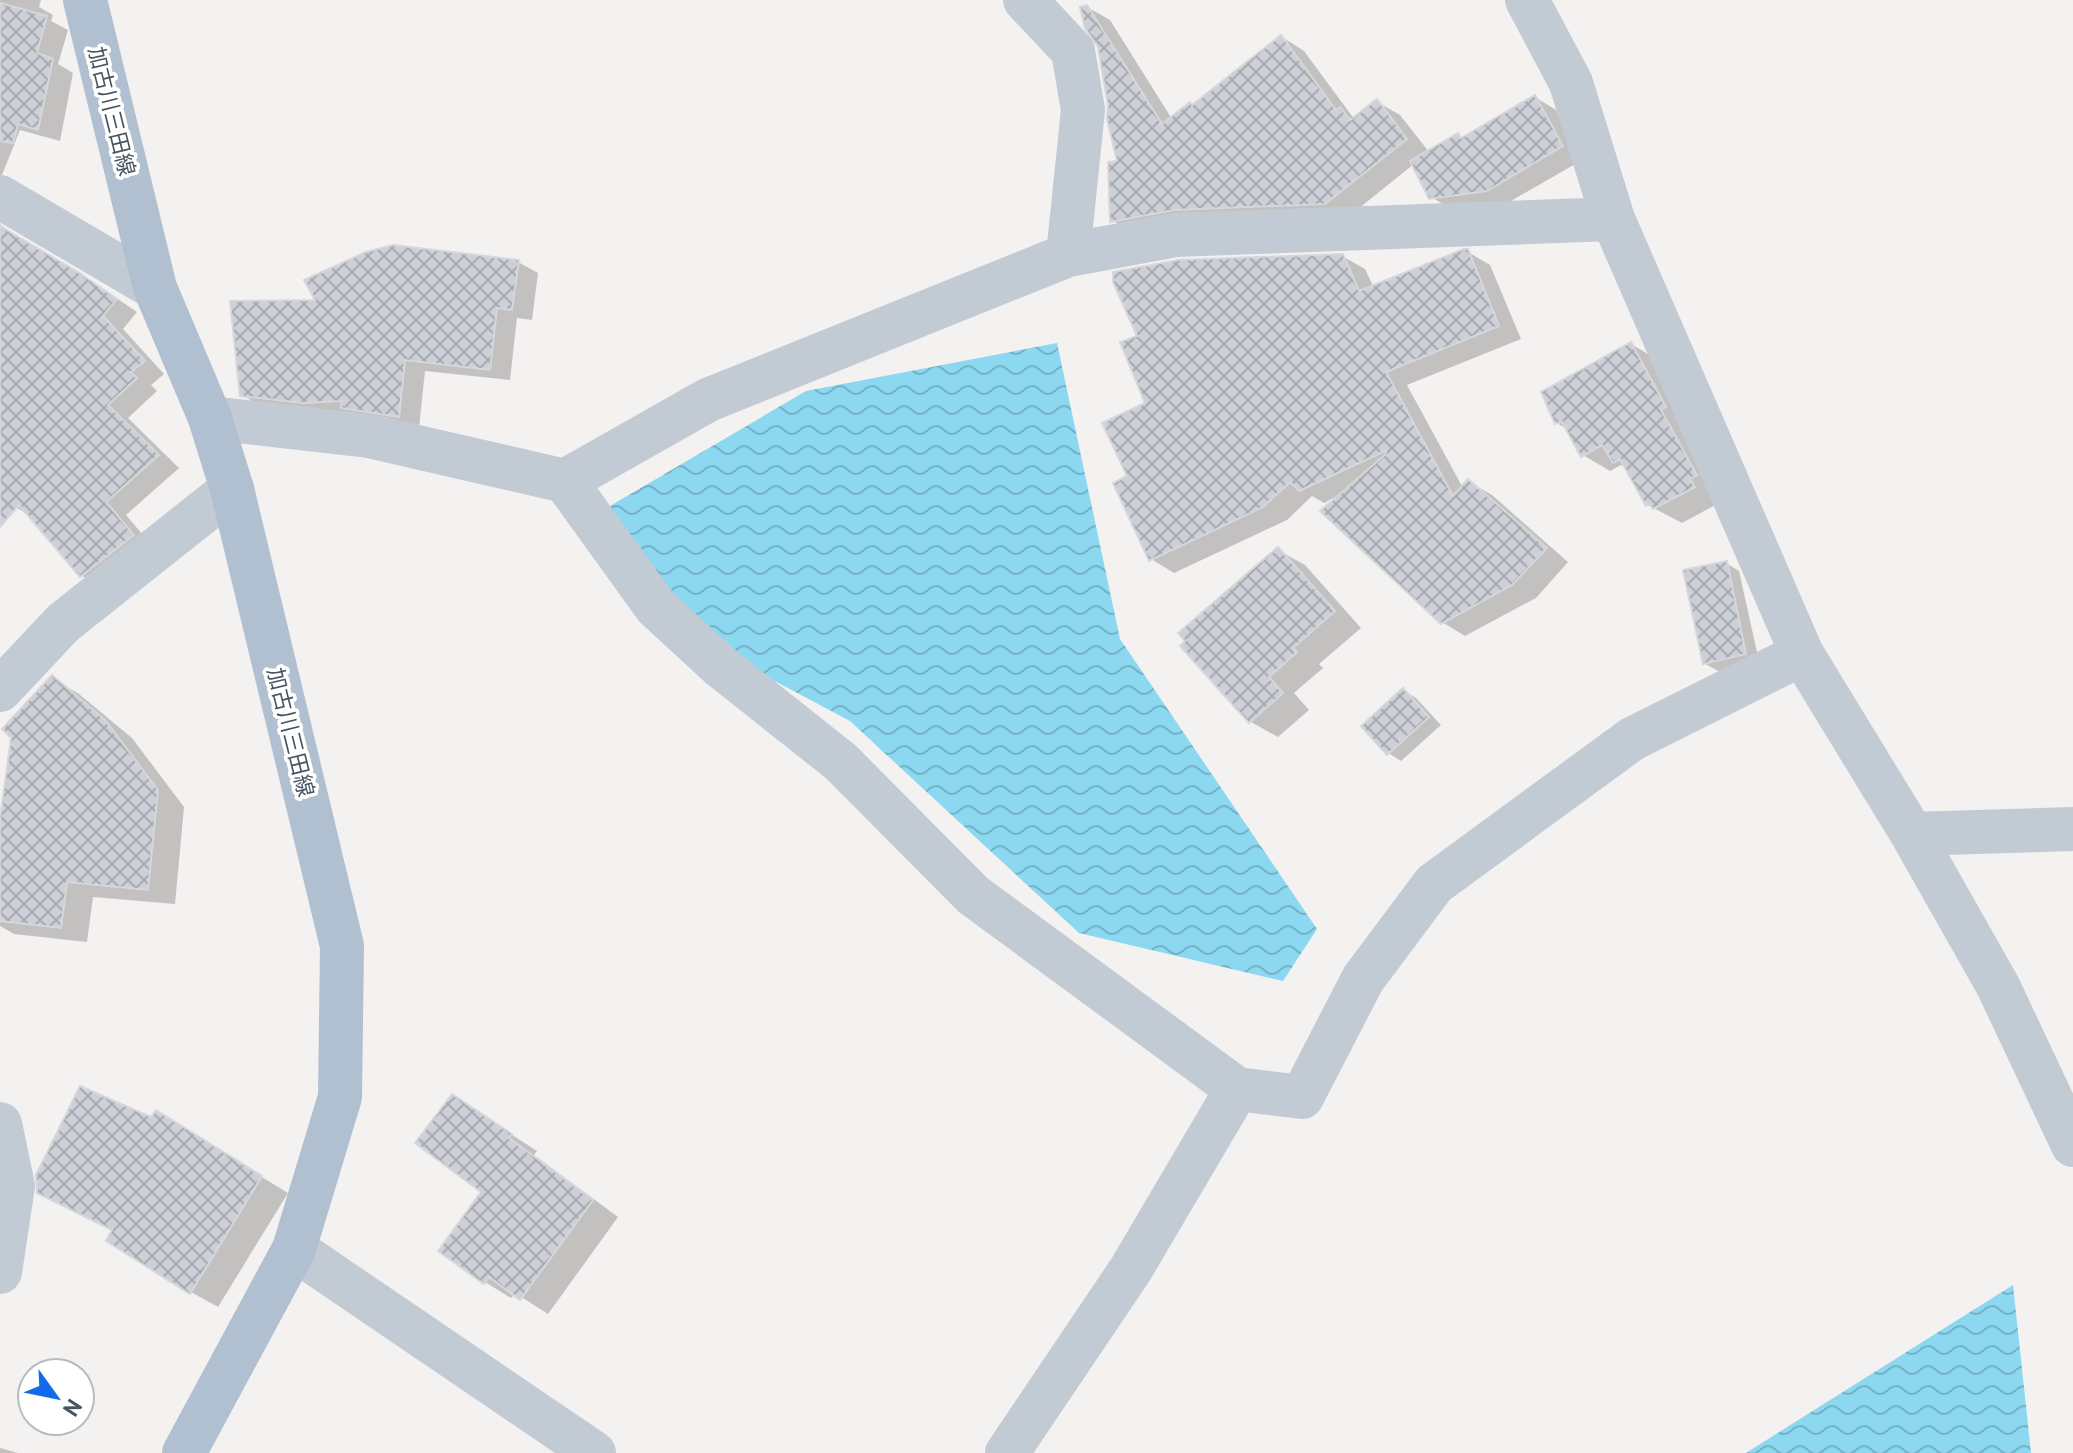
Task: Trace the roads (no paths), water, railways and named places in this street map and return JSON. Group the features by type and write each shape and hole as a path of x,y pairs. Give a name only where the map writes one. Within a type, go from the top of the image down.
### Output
{"main road":[{"name":"加古川三田線","path":"85,0 155,288 210,418 232,489 342,946 340,1097 294,1249 184,1453"}],"street":[{"path":"1025,0 1073,51 1083,110 1068,255"},
{"path":"1527,0 1571,83 1613,219 1802,654 1912,834 1998,986 2073,1145"},
{"path":"0,197 155,288"},
{"path":"565,481 708,400 1068,255 1175,235 1613,219"},
{"path":"210,418 369,436 565,481 656,607 720,666 841,762 973,895 1237,1089 1302,1097 1363,979 1434,884 1632,739 1802,654"},
{"path":"0,690 63,623 232,489"},
{"path":"1912,834 2073,829"},
{"path":"1007,1453 1131,1269 1237,1089"},
{"path":"0,1124 13,1186 0,1272"},
{"path":"294,1249 594,1453"}],"water":[{"path":"1057,343 1120,639 1317,929 1283,981 1079,933 850,721 652,616 610,506 806,391"},
{"path":"2013,1285 2031,1453 1746,1453"}]}
